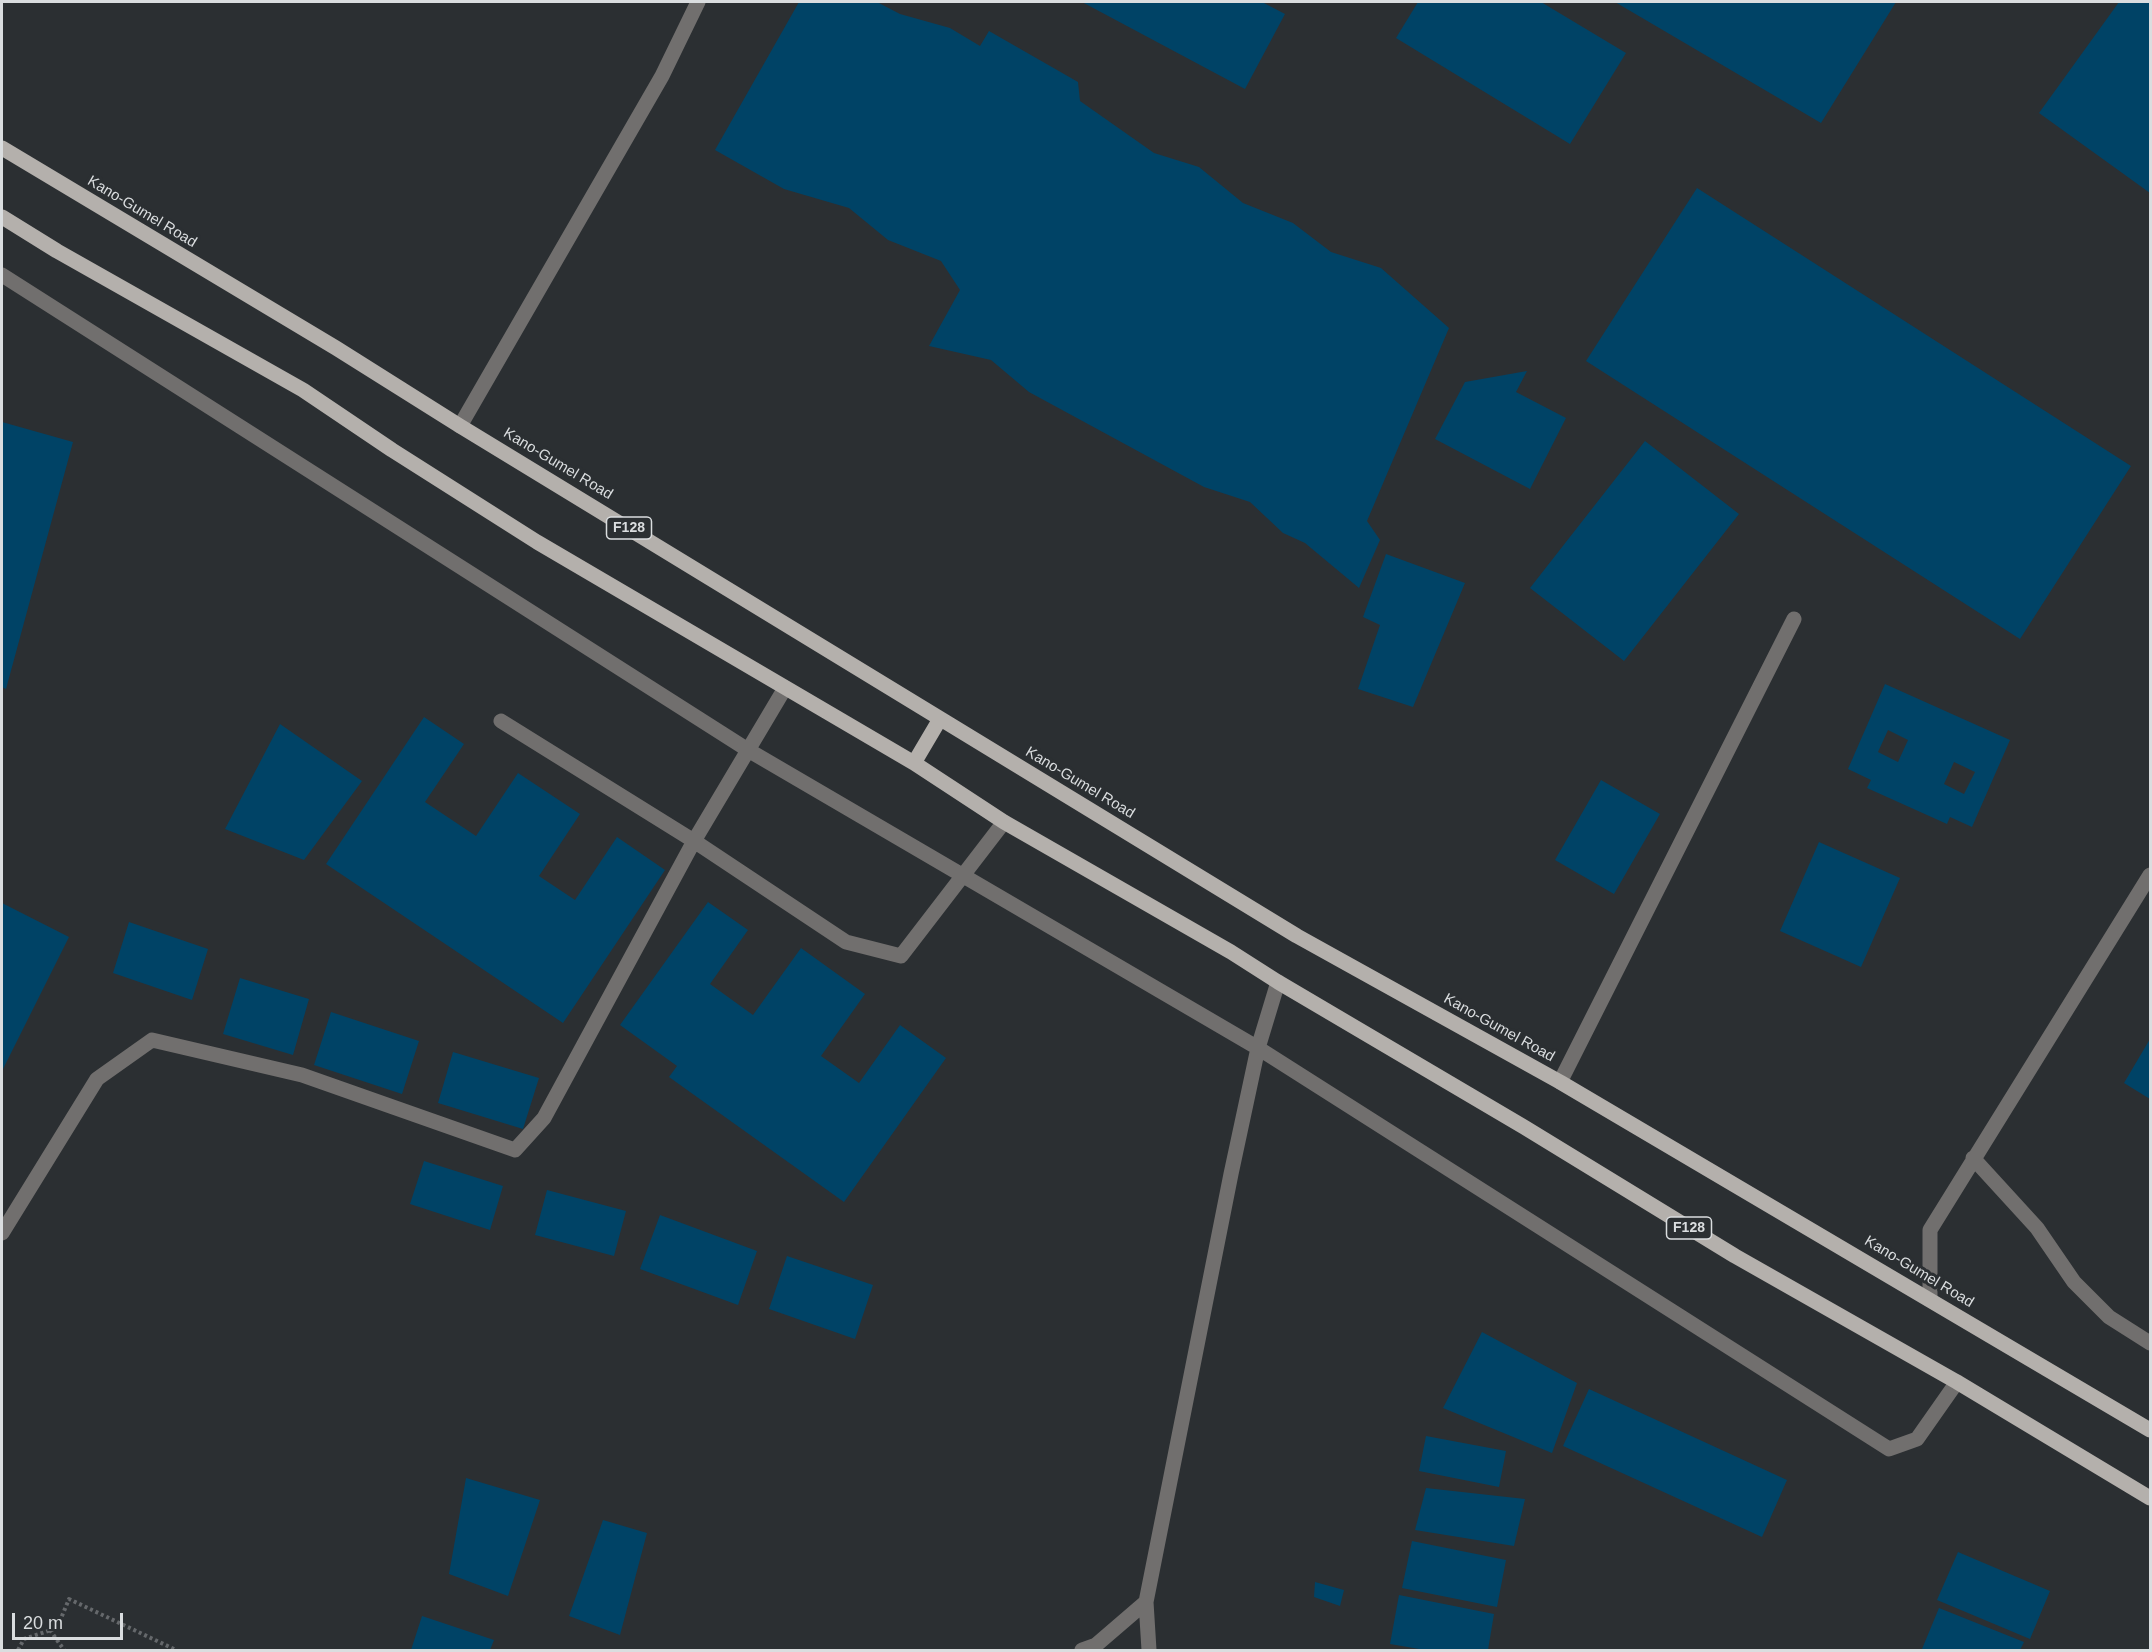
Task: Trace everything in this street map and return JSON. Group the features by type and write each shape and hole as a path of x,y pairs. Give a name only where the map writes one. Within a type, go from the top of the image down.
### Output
{"main road":[{"name":"Kano-Gumel Road","path":"2,148 336,348 940,720 1297,936 1560,1082 2151,1430"},
{"name":"F128","path":"2,216 57,251 303,390 537,542 914,763 1004,822 1231,952 1735,1256 1957,1382 2151,1498"},
{"path":"914,763 940,720"}],"street":[{"path":"460,426 662,76 698,2"},
{"path":"2,275 748,750 964,874 1258,1048 1889,1449 1917,1439 1957,1382"},
{"path":"1560,1082 1794,619"},
{"path":"2,1233 97,1079 152,1040 302,1075 515,1150 544,1118 694,841 784,688"},
{"path":"501,721 694,841 846,942 901,956 1004,822"},
{"path":"1930,1299 1930,1230 2151,874"},
{"path":"1149,1650 1146,1602 1231,1174 1258,1048 1278,982"},
{"path":"1973,1158 2037,1228 2074,1282 2109,1317 2151,1343"},
{"path":"1082,1650 1094,1648 1146,1602"}],"path":[{"path":"18,1650 24,1639 57,1628 69,1599 176,1650"},
{"path":"50,1630 64,1650"}],"building":[{"path":"799,2 877,2 900,14 950,28 980,46 989,31 1078,82 1080,101 1154,153 1199,167 1243,203 1293,223 1331,252 1381,268 1449,328 1367,521 1380,540 1359,588 1305,543 1283,533 1250,502 1204,487 1029,392 991,360 929,346 960,290 941,261 888,240 849,208 784,189 715,150"},
{"path":"1082,2 1262,2 1285,14 1245,89"},
{"path":"1418,2 1541,2 1626,53 1570,144 1396,38"},
{"path":"1615,2 1896,2 1821,123"},
{"path":"2119,2 2150,2 2150,193 2039,113"},
{"path":"1697,188 2131,466 2020,639 1586,361"},
{"path":"1527,371 1516,392 1566,418 1530,489 1435,439 1465,382"},
{"path":"2,422 73,442 6,689 2,687"},
{"path":"1645,441 1739,514 1624,661 1530,588"},
{"path":"1386,554 1465,583 1413,707 1358,689 1380,625 1363,617"},
{"path":"1885,684 2010,740 1972,827 1950,817 1947,824 1867,788 1871,780 1848,769","holes":["1888,730 1908,740 1898,762 1878,752","1954,762 1975,772 1964,794 1944,784"]},
{"path":"424,717 464,744 425,802 476,836 518,773 580,814 539,876 575,900 617,837 665,870 563,1023 326,864"},
{"path":"280,724 362,781 304,860 225,829"},
{"path":"1601,780 1660,814 1614,894 1555,860"},
{"path":"1819,842 1900,878 1861,967 1780,931"},
{"path":"708,902 748,930 710,984 753,1015 801,948 865,994 821,1056 859,1083 900,1025 946,1058 844,1202 669,1077 677,1066 620,1025"},
{"path":"2,903 69,937 2,1071"},
{"path":"129,922 208,949 192,1000 113,973"},
{"path":"240,978 309,999 293,1055 223,1034"},
{"path":"331,1012 419,1041 402,1094 314,1065"},
{"path":"2150,1039 2150,1099 2124,1083"},
{"path":"453,1052 539,1078 523,1129 438,1103"},
{"path":"424,1161 503,1186 490,1230 410,1204"},
{"path":"547,1190 626,1211 614,1256 535,1235"},
{"path":"660,1215 757,1251 738,1305 640,1269"},
{"path":"787,1256 873,1285 855,1339 769,1309"},
{"path":"1482,1332 1577,1383 1552,1453 1443,1408"},
{"path":"1589,1389 1787,1480 1762,1537 1563,1446"},
{"path":"1426,1436 1506,1451 1499,1487 1419,1471"},
{"path":"466,1478 540,1500 508,1596 449,1574"},
{"path":"1426,1488 1525,1499 1514,1546 1415,1530"},
{"path":"603,1520 647,1533 620,1635 569,1616"},
{"path":"1412,1541 1506,1560 1497,1607 1402,1588"},
{"path":"1958,1552 2050,1591 2030,1639 1937,1600"},
{"path":"1315,1582 1344,1590 1340,1606 1314,1597"},
{"path":"1399,1595 1494,1614 1488,1650 1425,1650 1390,1644"},
{"path":"1939,1608 2024,1642 2020,1650 1922,1649"},
{"path":"422,1616 494,1640 490,1650 411,1650"}]}
